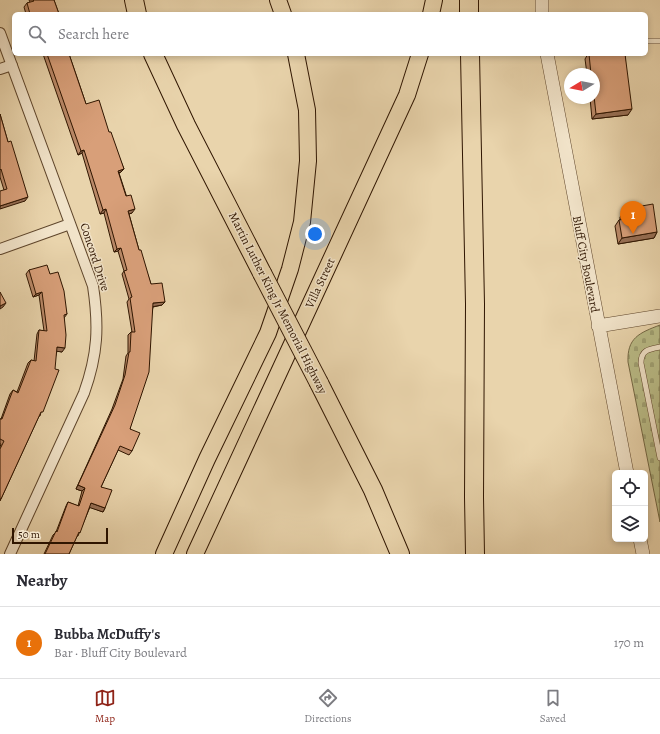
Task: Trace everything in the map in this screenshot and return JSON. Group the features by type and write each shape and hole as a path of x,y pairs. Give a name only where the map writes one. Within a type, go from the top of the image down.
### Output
{"highway":[{"path":"134,0 137,12"},
{"path":"469,0 469,12"},
{"name":"Martin Luther King Jr Memorial Highway","path":"154,56 186,125 373,490 400,554"},
{"path":"470,56 475,304 475,554"}],"main road":[{"path":"278,0 282,12"},
{"path":"431,12 434,0"},
{"path":"164,554 207,459 268,333 290,269 300,229 308,154 307,110 297,56"},
{"name":"Villa Street","path":"195,554 407,95 419,56"}],"street":[{"path":"542,0 542,12"},
{"name":"Concord Drive","path":"0,33 93,286 98,330 92,372 84,393 10,554"},
{"name":"Bluff City Boulevard","path":"547,56 626,470"},
{"path":"0,69 12,64"},
{"path":"0,249 70,224"},
{"path":"598,326 660,316"},
{"path":"641,542 643,554"}],"lane":[{"path":"648,41 660,41"},
{"path":"660,347 648,349 642,354 641,363 660,458"}],"green space":[{"path":"660,325 660,522 628,362 628,354 632,342 640,334"}],"building":[{"path":"33,0 54,0 58,12 29,12 27,3 34,1"},
{"path":"48,56 70,56 86,104 99,100 109,132 111,132 124,169 118,171 126,196 131,195 135,209 128,211 139,250 141,250 151,284 162,283 165,302 153,303 149,372 130,429 140,433 132,451 120,446 101,487 112,490 105,508 91,503 80,533 79,532 69,554 45,554 56,531 57,532 68,502 79,506 85,488 78,485 115,405 125,375 130,352 131,332 135,332 130,298 132,297 124,271 127,270 121,248 117,249 106,209 103,210 84,150 81,151"},
{"path":"589,56 625,56 632,109 596,114 595,104 600,104 600,68 590,68"},
{"path":"0,114 8,142 11,141 28,197 0,206 0,191 7,189 1,169 0,170"},
{"path":"653,204 657,232 622,238 619,220 625,219 624,212 636,210 636,207"},
{"path":"47,265 50,274 58,272 64,291 67,314 64,315 66,335 65,348 57,347 55,369 59,370 43,412 41,412 0,499 0,449 4,441 0,439 0,419 2,419 13,390 18,393 31,360 36,361 39,330 47,331 42,292 36,294 29,270"},
{"path":"0,292 6,303 0,306"}],"place":[{"name":"Bubba McDuffy's","path":"633,234"}]}
